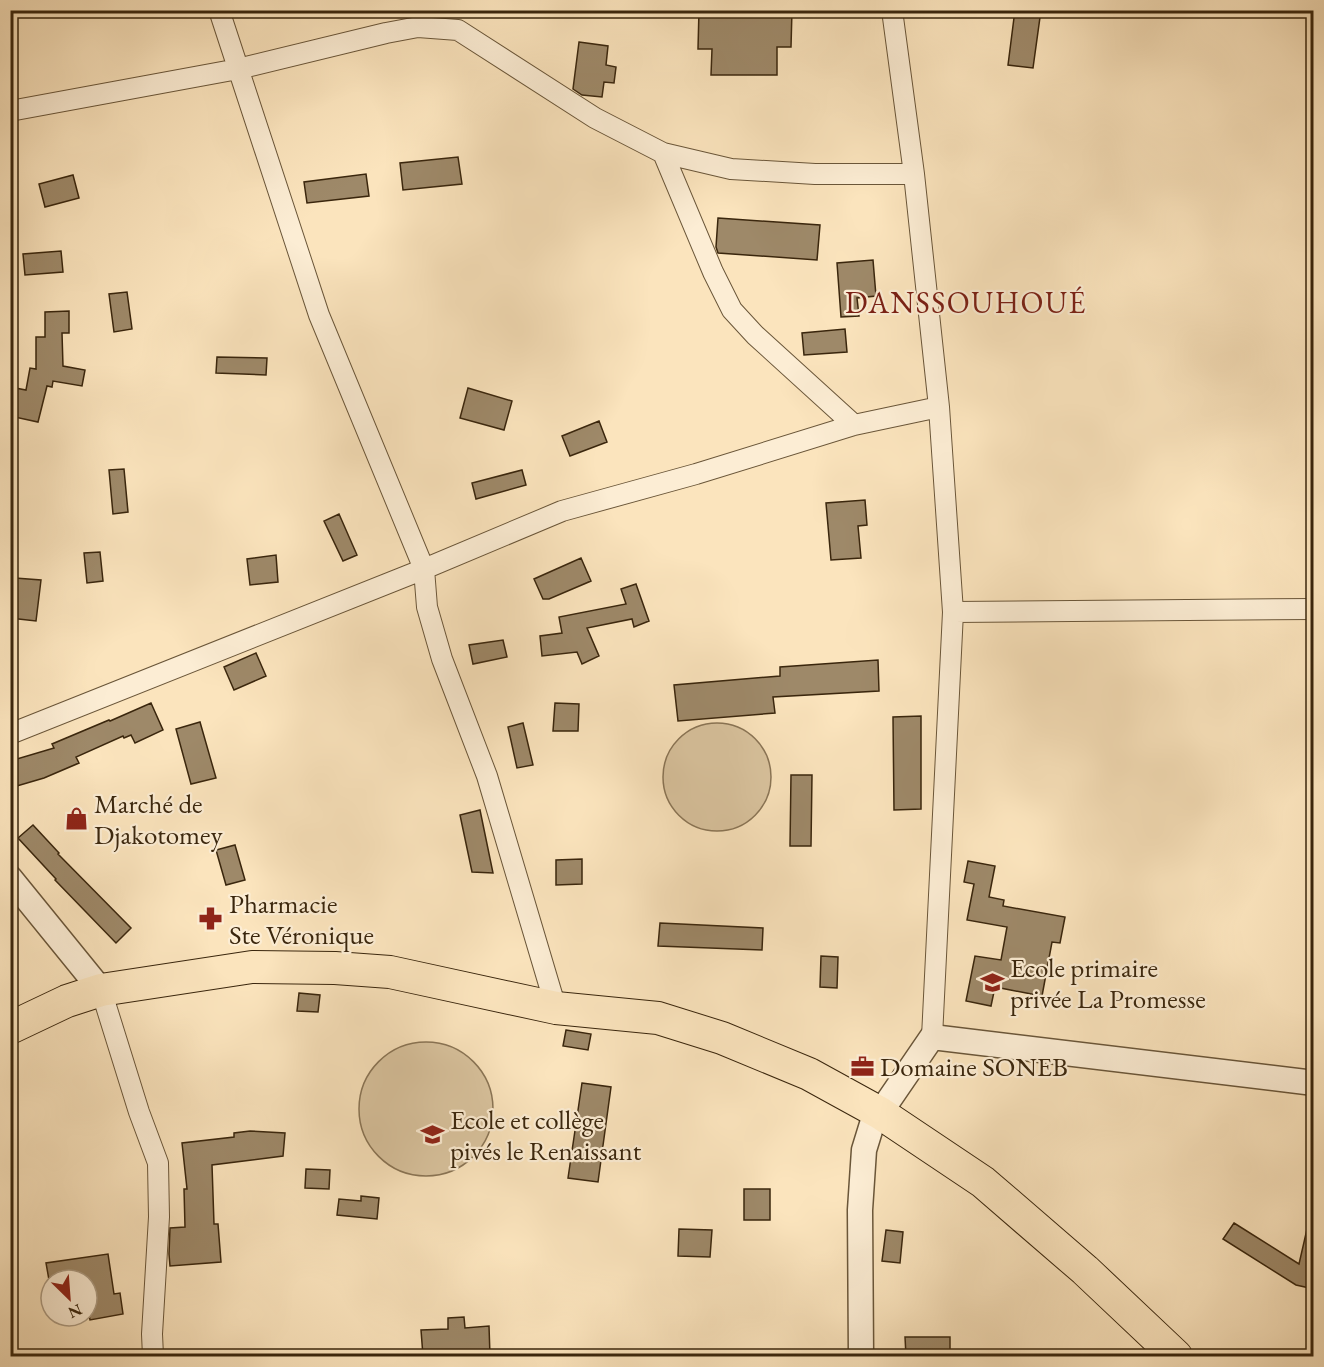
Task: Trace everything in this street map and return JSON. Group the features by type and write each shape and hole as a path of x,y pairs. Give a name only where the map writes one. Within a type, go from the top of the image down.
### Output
{"main road":[{"path":"10,1028 67,1001 101,990 252,967 335,968 390,972 556,1008 658,1018 722,1038 808,1074 880,1113 983,1182 1084,1270 1176,1356"}],"street":[{"path":"219,10 320,315 424,569 427,607 442,659 487,776 556,1008"},
{"path":"861,1356 860,1210 864,1150 872,1124 932,1037 953,612 939,407 914,174 892,10"},
{"path":"10,111 238,69 418,27 458,30 595,118 663,153 731,169 815,174 914,174"},
{"path":"663,153 713,272 732,310 854,425"},
{"path":"10,734 424,569 562,511 696,474 854,425 939,407"},
{"path":"953,612 1314,609"},
{"path":"10,878 101,990 139,1112 158,1163 159,1217 152,1334 153,1356"},
{"path":"932,1037 1314,1083"}],"shaded area":[{"path":"717,723 738,727 755,739 767,756 771,777 767,798 755,815 738,827 717,831 696,827 679,815 667,798 663,777 667,756 679,739 696,727"},
{"path":"426,1042 452,1047 474,1061 488,1083 493,1109 488,1135 474,1157 452,1171 426,1176 400,1171 378,1157 364,1135 359,1109 364,1083 378,1061 400,1047"}],"building":[{"path":"699,10 792,10 791,47 777,47 777,75 711,75 712,49 698,49"},
{"path":"1015,10 1041,10 1033,68 1008,65"},
{"path":"579,42 608,46 606,65 616,67 614,83 604,82 602,97 582,95 573,89"},
{"path":"458,157 462,184 403,190 400,163"},
{"path":"366,174 369,196 307,203 304,182"},
{"path":"73,175 79,198 45,207 39,184"},
{"path":"718,218 820,225 817,260 718,253 716,247"},
{"path":"61,251 63,272 25,275 23,254"},
{"path":"873,260 876,296 857,298 859,316 841,317 837,263"},
{"path":"127,292 132,329 114,332 109,294"},
{"path":"69,311 69,333 62,333 63,366 85,370 82,386 53,381 52,387 47,386 38,422 10,416 10,387 26,390 30,368 36,369 36,337 45,337 45,312"},
{"path":"845,329 847,352 804,355 802,333"},
{"path":"217,357 267,358 266,375 216,373"},
{"path":"468,388 512,401 504,430 460,418"},
{"path":"599,421 607,442 570,456 562,436"},
{"path":"124,469 128,512 113,514 109,470"},
{"path":"522,470 526,485 476,499 472,483"},
{"path":"865,500 867,525 858,526 861,558 831,560 826,503"},
{"path":"339,514 357,555 343,561 324,521"},
{"path":"100,552 103,581 87,583 84,553"},
{"path":"276,555 278,582 250,585 247,559"},
{"path":"581,558 591,581 549,599 543,599 534,579"},
{"path":"15,578 41,580 36,621 10,618"},
{"path":"636,584 649,621 634,627 632,619 587,628 599,656 582,664 577,652 542,656 540,636 562,633 559,617 626,604 621,589"},
{"path":"503,640 507,657 473,664 469,645"},
{"path":"256,653 266,676 234,690 224,667"},
{"path":"878,660 879,691 773,697 775,713 678,721 674,685 780,676 780,667"},
{"path":"151,703 163,730 135,743 131,735 124,738 123,736 76,757 79,763 44,778 10,788 10,761 54,748 52,744"},
{"path":"555,703 579,704 578,731 553,731"},
{"path":"921,716 921,809 894,810 893,717"},
{"path":"200,722 216,778 191,784 176,729"},
{"path":"523,723 533,765 517,768 508,727"},
{"path":"791,775 812,775 811,846 790,846"},
{"path":"480,810 493,873 472,872 460,815"},
{"path":"33,825 58,854 131,928 116,943 18,838"},
{"path":"235,845 245,880 226,885 216,850"},
{"path":"582,859 582,884 556,885 556,860"},
{"path":"968,861 995,866 989,897 1004,900 1003,906 1065,917 1060,943 1052,942 1042,996 995,987 991,1006 966,1001 975,956 1001,960 1007,927 967,920 974,884 964,882"},
{"path":"660,923 763,928 762,950 658,946"},
{"path":"821,956 838,957 837,988 820,987"},
{"path":"299,993 320,995 318,1012 297,1011"},
{"path":"566,1030 591,1034 588,1050 563,1046"},
{"path":"582,1083 611,1087 598,1182 568,1178"},
{"path":"250,1131 285,1133 283,1156 212,1165 214,1224 218,1224 221,1262 170,1266 170,1228 185,1227 184,1189 187,1189 182,1143 234,1137 234,1133"},
{"path":"306,1169 330,1170 329,1189 305,1188"},
{"path":"744,1189 770,1189 770,1220 744,1220"},
{"path":"361,1196 379,1198 377,1219 337,1215 339,1199 361,1201"},
{"path":"1234,1223 1299,1264 1307,1229 1314,1230 1314,1289 1296,1285 1223,1239"},
{"path":"679,1229 712,1230 710,1257 678,1256"},
{"path":"886,1230 903,1232 900,1263 882,1261"},
{"path":"108,1254 114,1294 120,1293 123,1314 99,1318 99,1268 47,1268 46,1263"},
{"path":"464,1317 465,1328 489,1326 490,1356 423,1356 421,1330 448,1329 448,1318"},
{"path":"905,1337 950,1337 950,1356 906,1356"}],"place":[{"name":"Marché de Djakotomey","path":"76,819"},
{"name":"Pharmacie Ste Véronique","path":"211,919"},
{"name":"Ecole primaire privée La Promesse","path":"992,983"},
{"name":"Domaine SONEB","path":"862,1066"},
{"name":"Ecole et collège pivés le Renaissant","path":"432,1135"}],"district":[{"name":"DANSSOUHOUÉ","path":"966,302"}]}
